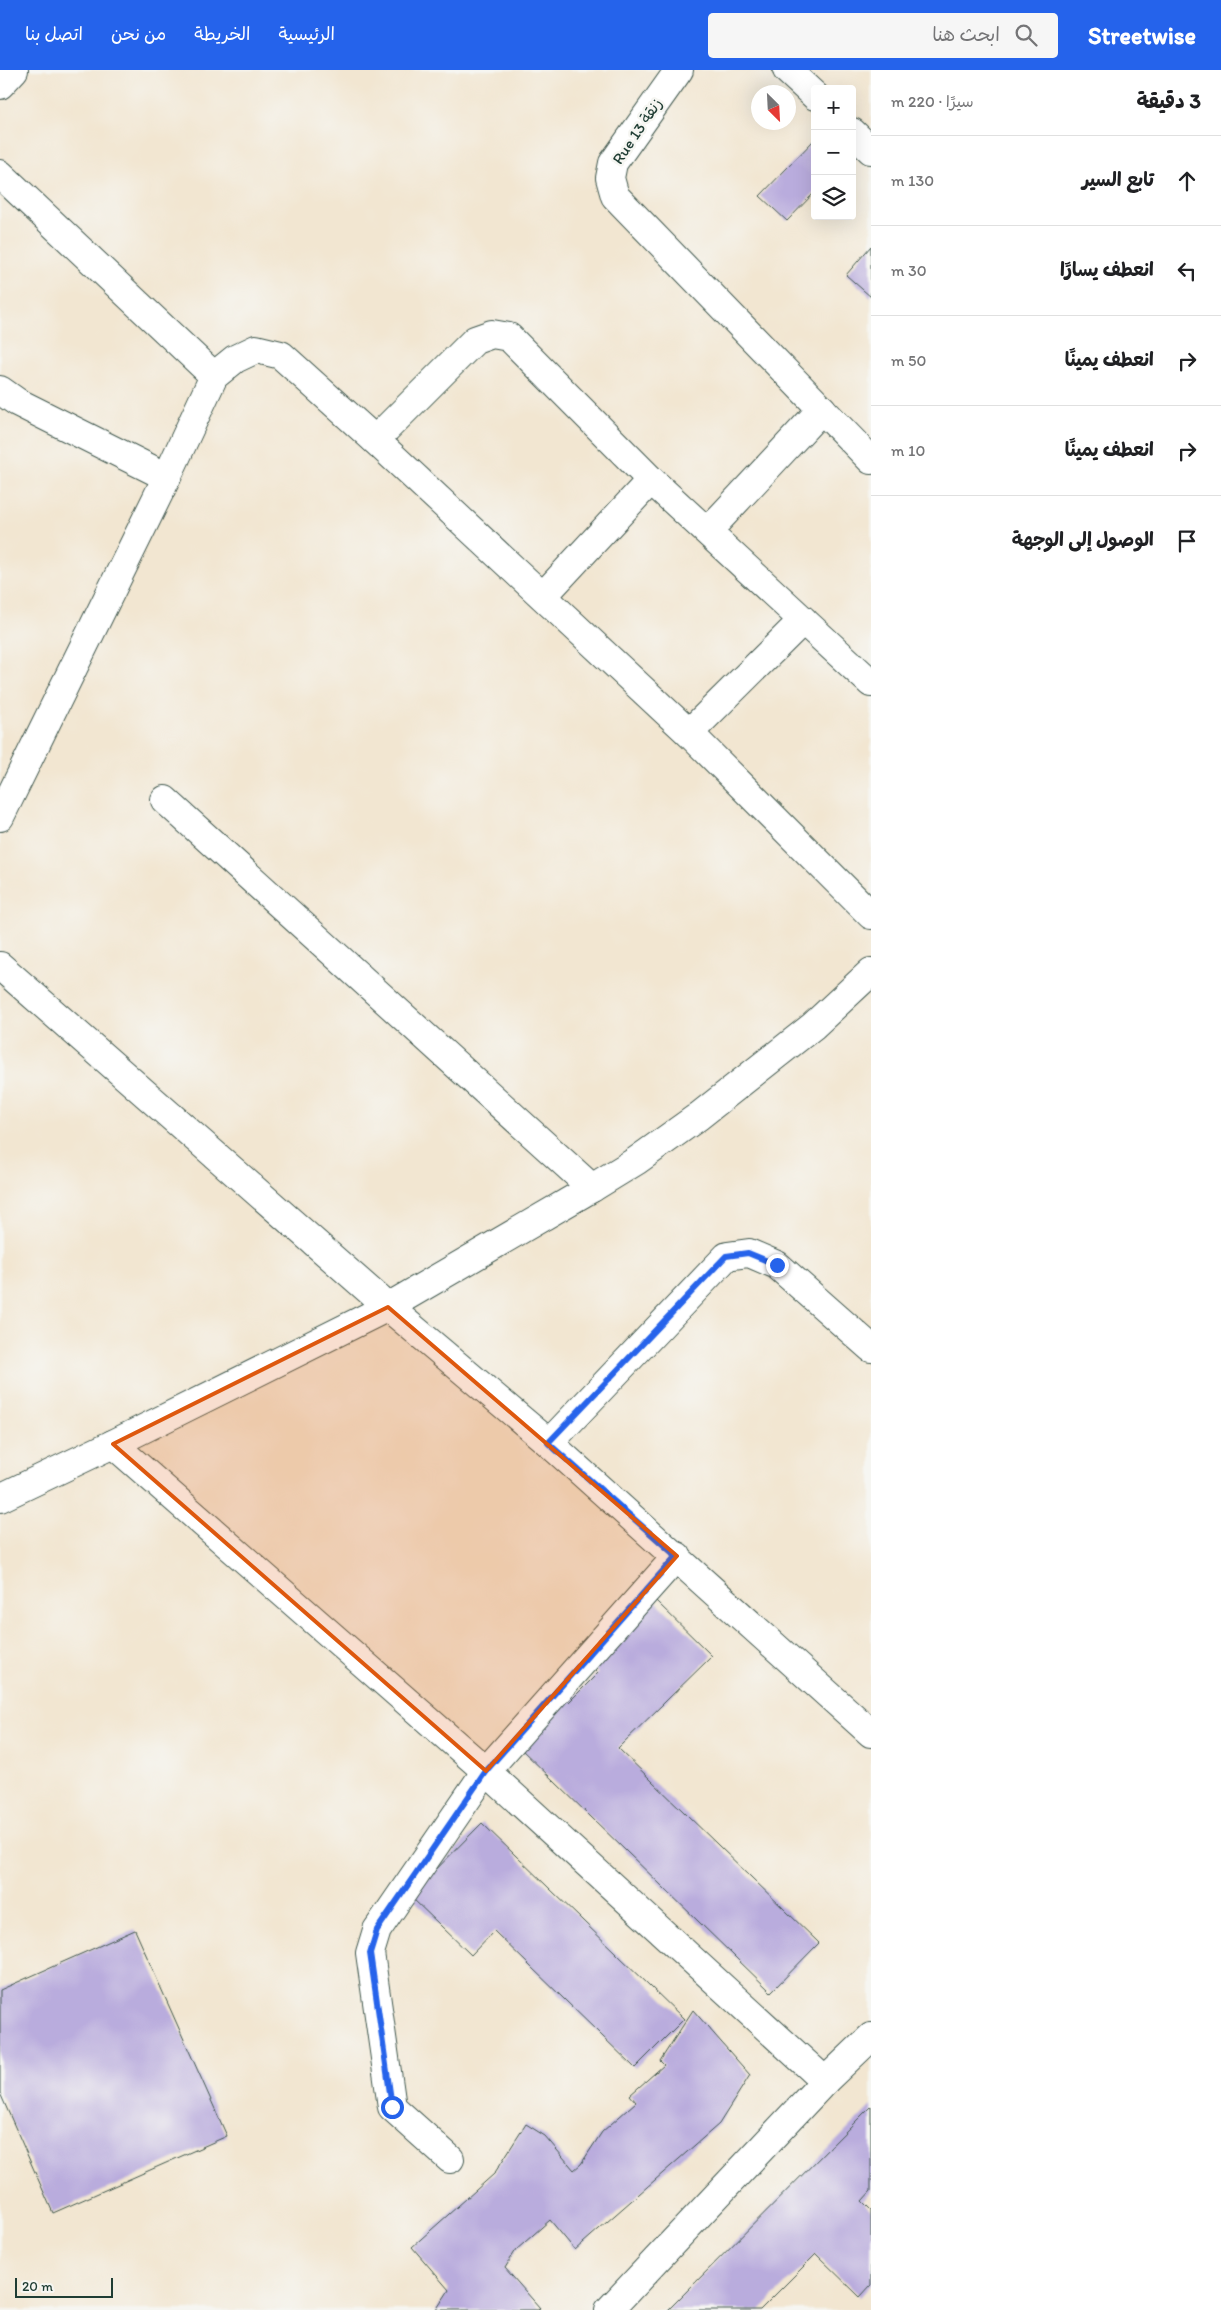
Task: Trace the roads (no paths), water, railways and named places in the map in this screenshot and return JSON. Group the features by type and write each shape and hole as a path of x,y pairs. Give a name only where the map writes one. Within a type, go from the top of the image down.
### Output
{"street":[{"path":"0,85 14,70"},
{"name":"Rue 13 زنقة","path":"679,70 612,162 610,178 614,196 822,409"},
{"path":"787,70 811,92"},
{"path":"0,174 214,376"},
{"path":"375,440 475,340 492,334 509,337 651,480 871,683"},
{"path":"3,803 167,478 214,376 235,359 256,349 281,355 375,440 689,733 871,915"},
{"path":"0,390 17,402 167,478"},
{"path":"708,531 822,409 871,460"},
{"path":"543,596 651,480"},
{"path":"689,733 803,620"},
{"path":"165,800 592,1188"},
{"path":"0,966 388,1308 548,1443 871,1733"},
{"path":"0,1498 388,1308 636,1162 699,1116 813,1026 871,972"},
{"path":"548,1443 726,1256 748,1253 777,1265 871,1348"},
{"path":"113,1444 486,1771 825,2081"},
{"path":"450,2159 392,2107 370,1953 377,1930 486,1771 676,1556"},
{"path":"609,2310 825,2081 871,2037"}]}
